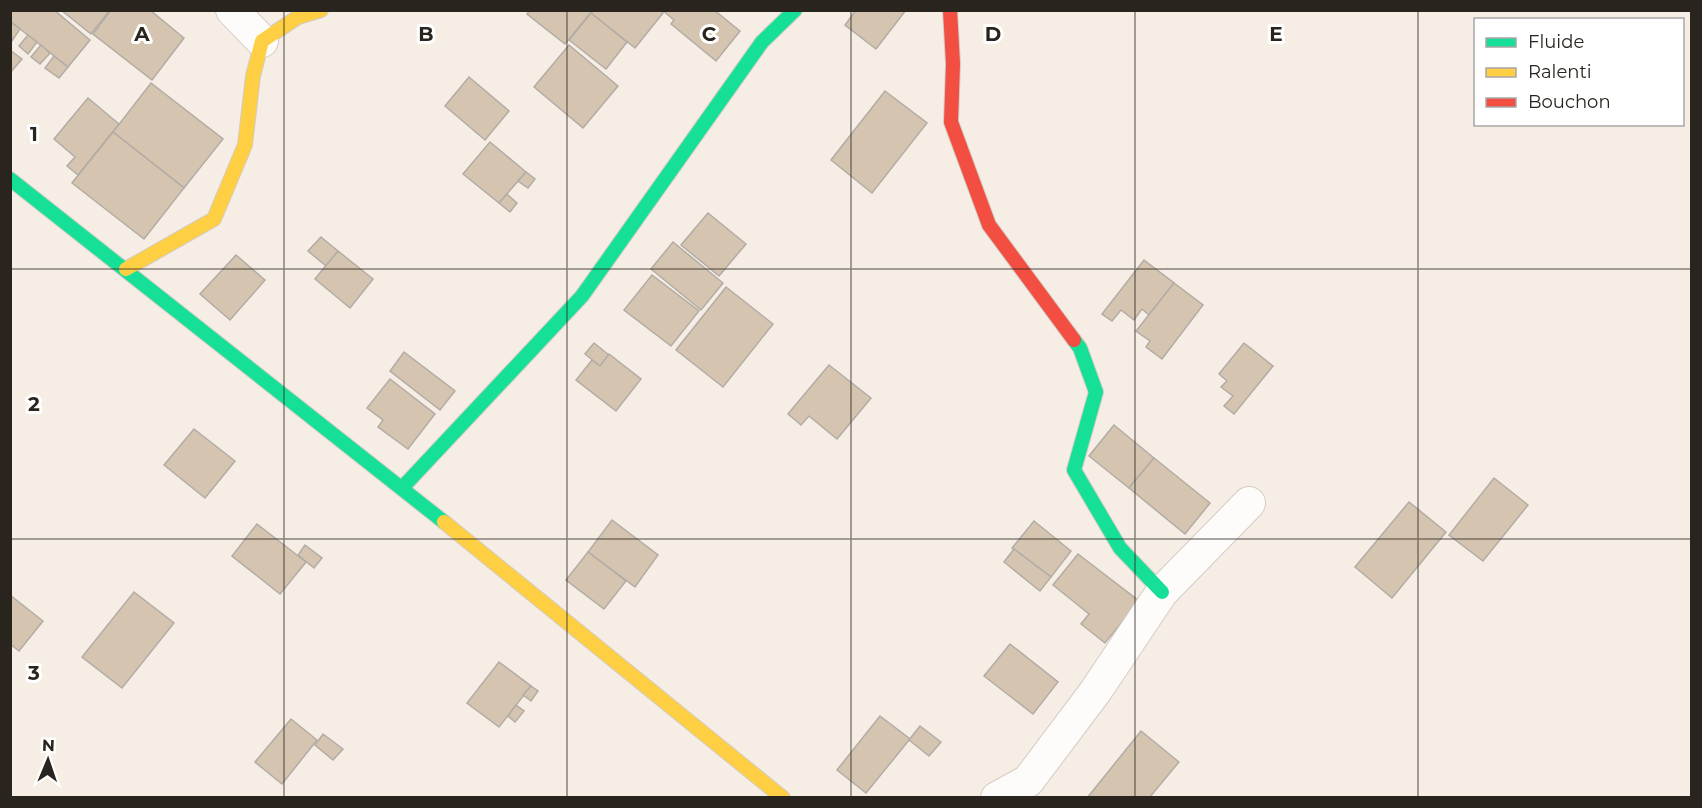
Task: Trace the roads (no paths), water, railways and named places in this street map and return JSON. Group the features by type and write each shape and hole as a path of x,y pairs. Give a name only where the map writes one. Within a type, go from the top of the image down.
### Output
{"street":[{"path":"232,10 262,40"},
{"path":"126,269 214,219 245,145 253,76 262,40 298,17 321,10"},
{"path":"402,488 582,296 762,42 795,10"},
{"path":"950,10 953,64 951,122 989,225 1080,348 1096,392 1074,470 1120,548 1161,591"},
{"path":"10,179 402,488 783,798"},
{"path":"997,798 1028,781 1095,692 1161,591 1249,503"}]}
